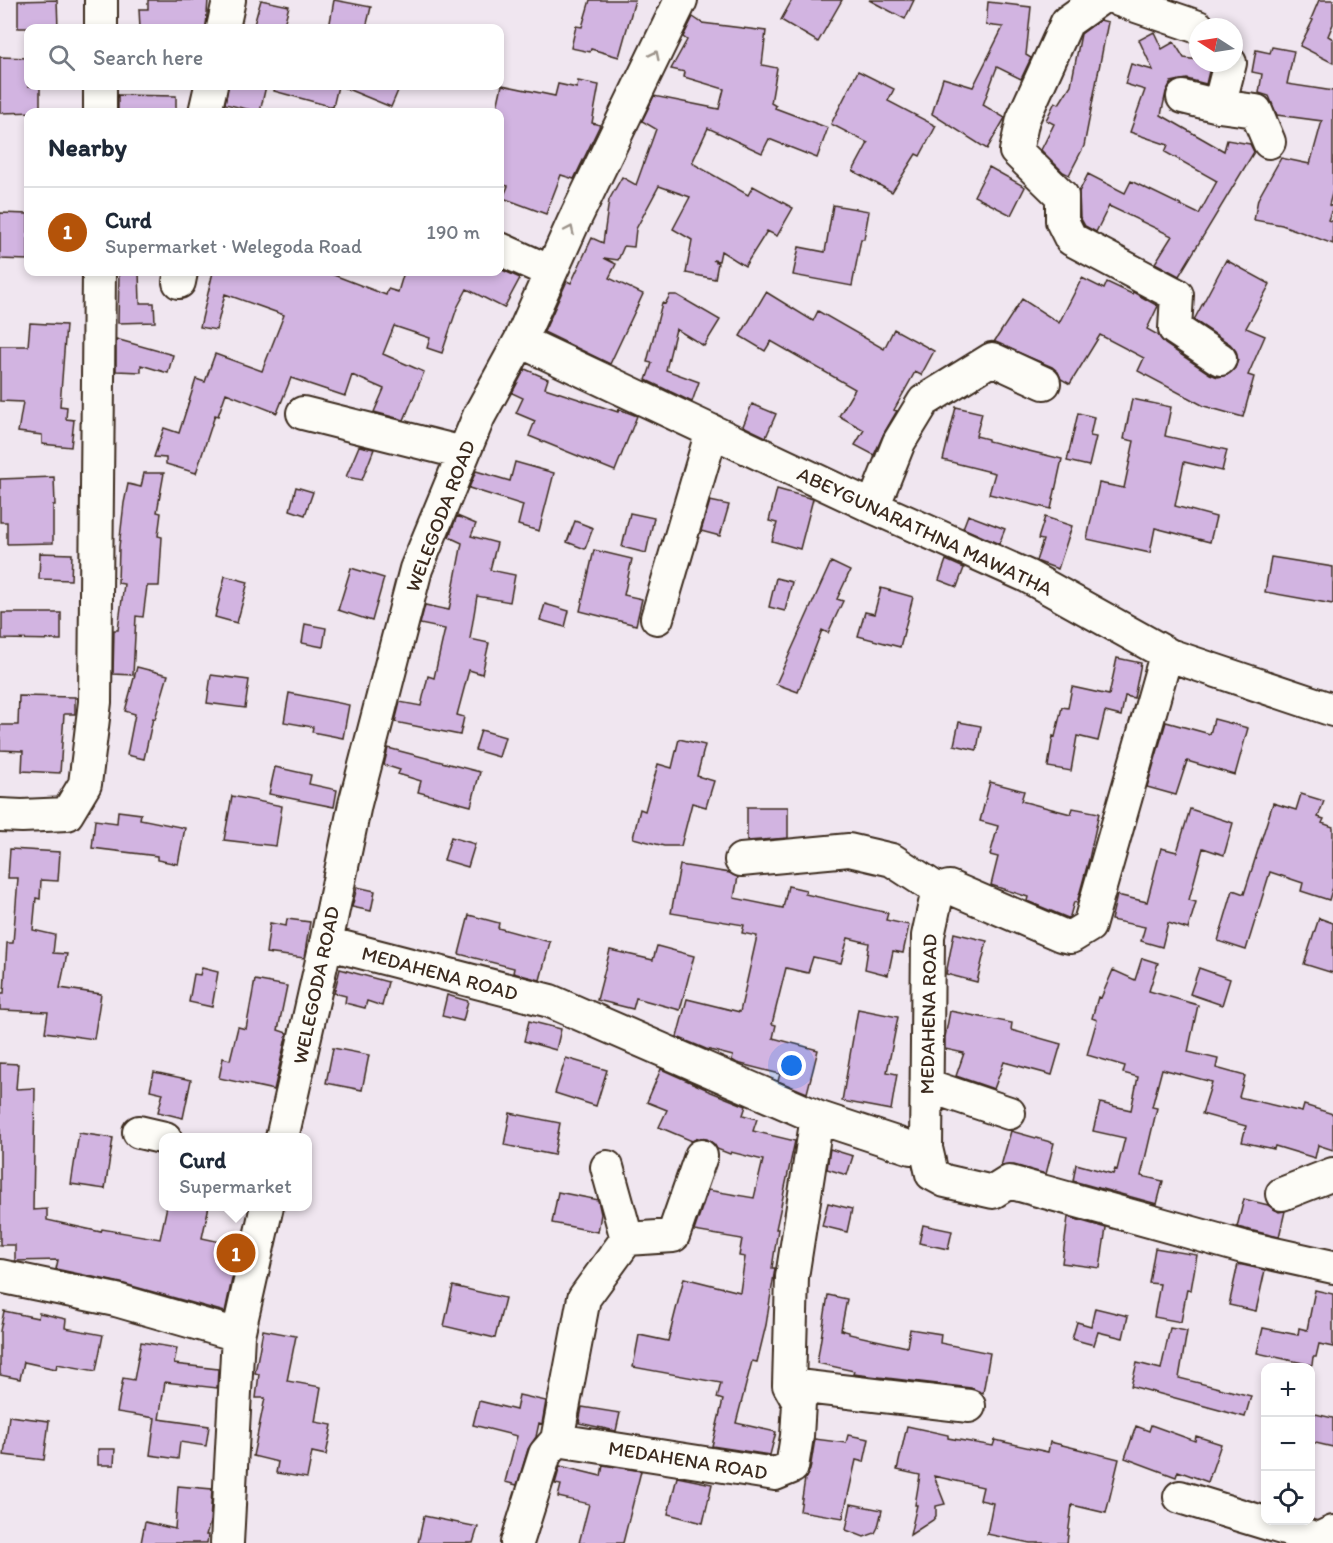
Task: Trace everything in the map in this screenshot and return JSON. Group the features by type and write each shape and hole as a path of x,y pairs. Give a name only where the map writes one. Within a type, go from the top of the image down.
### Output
{"street":[{"path":"101,0 101,24"},
{"path":"224,24 230,0"},
{"name":"WELEGODA ROAD","path":"283,1133 355,804 416,569 479,416 520,341 681,0"},
{"path":"1098,0 1066,22 1023,119 1016,151 1062,196 1062,221 1071,239 1178,295 1175,328 1220,359"},
{"path":"1119,0 1189,24"},
{"path":"1219,106 1228,72"},
{"path":"100,90 100,108"},
{"path":"206,108 210,90"},
{"path":"1183,97 1219,106 1256,111 1269,142"},
{"path":"504,251 551,272"},
{"path":"0,815 67,814 86,784 95,702 99,276"},
{"name":"ABEYGUNARATHNA MAWATHA","path":"520,341 873,507 1027,576 1169,655 1333,710"},
{"path":"873,507 899,442 924,401 992,359 1044,383"},
{"path":"303,413 463,453"},
{"path":"657,618 712,431"},
{"path":"741,860 849,850 892,860 938,890 949,887 1060,935 1071,937 1089,926 1163,666 1169,655"},
{"name":"MEDAHENA ROAD","path":"326,943 550,1001 818,1117 911,1148 926,1148 928,936 938,890"},
{"path":"926,1085 1009,1113"},
{"name":"MEDAHENA ROAD","path":"556,1440 775,1474 792,1467 799,1402 789,1385 792,1277 818,1117"},
{"path":"926,1148 932,1174 945,1181 993,1192 1009,1182 1243,1247 1333,1267"},
{"path":"627,1239 673,1236 701,1156"},
{"path":"607,1167 627,1239"},
{"path":"1282,1194 1333,1174"},
{"path":"228,1543 238,1335 266,1211"},
{"path":"517,1543 545,1454 556,1440 584,1298 627,1239"},
{"path":"0,1276 116,1300 238,1335"},
{"path":"789,1385 969,1406"},
{"path":"1180,1497 1318,1539 1333,1533"}],"building":[{"path":"57,0 58,24 24,24 24,28 18,28 18,1"},
{"path":"148,0 208,0 206,24 140,24 139,9 148,9"},
{"path":"261,0 289,6 284,24 254,24"},
{"path":"334,0 371,7 367,24 330,24"},
{"path":"590,0 635,0 619,57 591,49 590,52 571,48 576,26 582,27"},
{"path":"792,0 842,0 818,42 781,20"},
{"path":"869,0 914,0 905,19"},
{"path":"1319,0 1333,0 1333,24 1328,36 1333,39 1333,63 1300,46 1313,20 1311,19"},
{"path":"988,2 1031,7 1026,55 1031,58 1021,79 997,67 983,105 1005,118 987,149 932,114 943,78 973,87 1003,27 986,25"},
{"path":"693,17 702,23 766,31 762,65 777,68 771,103 776,106 775,108 828,128 817,158 769,139 762,153 708,128 692,163 748,195 753,186 793,208 777,236 767,231 745,266 721,251 719,261 713,260 718,263 715,279 686,273 692,240 673,229 690,197 659,186 636,229 634,247 624,246 618,260 604,258 616,264 609,278 643,294 610,364 544,332 567,281 571,283 592,238 603,243 609,200 622,177 636,185 656,129 642,121 654,96 719,109 724,89 684,77 685,72 671,69 687,40 683,37"},
{"path":"1100,20 1108,22 1084,146 1069,175 1041,150 1054,124 1046,120 1055,102 1059,104 1071,85 1081,34"},
{"path":"1154,32 1162,49 1174,42 1184,58 1189,59 1189,72 1209,72 1206,84 1187,79 1171,82 1166,92 1161,115 1224,151 1227,140 1250,144 1254,152 1179,276 1155,263 1172,236 1109,206 1096,232 1085,226 1080,217 1079,192 1088,174 1125,193 1131,181 1199,214 1217,181 1165,152 1168,145 1130,132 1145,90 1125,84 1131,64 1153,70 1139,40"},
{"path":"1272,47 1294,51 1287,84 1333,91 1333,190 1329,205 1333,207 1328,220 1333,222 1333,244 1282,225 1254,220 1258,199 1281,158 1310,164 1322,121 1277,115 1269,96 1259,93 1262,74 1252,72 1256,50 1270,53"},
{"path":"0,57 24,58 24,90 40,90 40,108 24,108 24,112 0,113"},
{"path":"858,71 894,89 888,101 936,126 920,156 916,154 892,192 853,171 868,143 831,124"},
{"path":"578,81 599,85 592,123 600,125 574,179 561,175 546,214 504,198 508,186 504,185 504,108 497,108 501,90 504,90 504,85 555,96 558,84 577,88"},
{"path":"227,90 265,90 261,108 242,108 225,104"},
{"path":"274,90 337,90 333,107"},
{"path":"350,90 398,90 391,107"},
{"path":"118,95 176,96 176,108 118,108"},
{"path":"989,167 1025,187 1011,215 974,196"},
{"path":"833,205 869,211 852,286 793,275 799,247 825,252"},
{"path":"0,213 24,214 24,260 0,259"},
{"path":"1226,260 1270,284 1246,328 1265,336 1248,375 1254,377 1243,417 1204,406 1138,371 1144,358 1100,335 1070,384 1061,379 1052,367 994,342 1022,299 1059,323 1082,278 1104,289 1107,282 1132,294 1133,292 1158,306 1147,329 1210,374 1218,377 1227,375 1235,368 1238,360 1236,351 1230,344 1194,320"},
{"path":"504,271 520,278 504,308 467,289 457,308 442,353 427,348 430,338 394,326 383,354 424,372 404,420 374,412 384,389 352,375 345,396 291,378 277,413 226,393 218,416 215,415 196,473 166,464 166,458 154,457 164,428 179,433 196,379 205,382 215,354 262,371 284,315 225,294 216,330 200,327 212,276 336,276 386,295 388,289 398,292 403,276 504,276"},
{"path":"119,276 139,276 140,303 154,303 155,322 118,323"},
{"path":"766,292 813,321 818,311 884,349 894,329 934,351 921,375 915,372 894,410 897,411 874,455 855,445 864,430 839,416 855,389 771,341 765,351 740,336"},
{"path":"670,295 677,295 720,320 704,346 676,329 666,370 699,382 692,402 646,380 652,363 647,362 662,303 665,304"},
{"path":"30,323 66,325 60,406 67,407 66,419 74,420 71,447 42,444 42,435 18,432 23,402 0,401 0,346 28,346"},
{"path":"116,339 173,355 168,373 141,365 141,372 116,371"},
{"path":"525,369 548,379 545,388 637,416 615,471 529,436 535,421 516,413 523,398 512,393"},
{"path":"1132,399 1171,407 1165,436 1227,450 1222,471 1184,462 1175,506 1216,517 1210,542 1155,528 1150,553 1087,539 1099,483 1124,488 1134,441 1124,439"},
{"path":"752,404 776,414 766,437 743,426"},
{"path":"956,407 982,413 976,436 1062,459 1051,509 989,494 995,473 943,460"},
{"path":"1078,413 1094,417 1090,436 1096,437 1089,466 1067,461"},
{"path":"359,446 374,449 362,480 346,477"},
{"path":"515,462 554,473 539,531 518,525 523,505 469,488 476,471 510,481"},
{"path":"144,473 164,473 157,512 161,513 158,536 162,537 159,586 147,586 143,617 136,616 133,675 113,674 114,630 118,630 124,584 118,583 124,503 128,484 141,487"},
{"path":"54,477 53,543 7,544 7,522 0,522 0,479"},
{"path":"296,487 313,492 305,515 290,510"},
{"path":"777,489 813,499 800,549 772,541 777,523 769,521"},
{"path":"710,501 729,505 720,536 701,531"},
{"path":"630,513 654,518 646,553 622,547"},
{"path":"968,515 1005,529 999,544 963,528"},
{"path":"457,516 476,524 471,536 497,543 490,570 515,575 510,602 477,596 470,639 489,643 482,674 469,670 457,715 464,717 460,735 395,722 400,702 421,706 428,676 434,678 445,629 420,624 425,605 449,610 462,543 449,537"},
{"path":"1045,517 1072,526 1058,569 1036,561 1043,540 1038,539"},
{"path":"575,521 593,528 585,549 567,542"},
{"path":"594,550 632,559 624,595 642,599 636,625 580,611"},
{"path":"40,553 72,554 71,580 39,579"},
{"path":"1271,557 1333,567 1333,604 1265,592"},
{"path":"946,560 964,568 957,587 939,580"},
{"path":"831,562 850,571 837,599 843,601 828,633 822,630 798,692 776,684"},
{"path":"351,568 384,578 372,621 338,610"},
{"path":"225,576 248,582 237,623 215,617"},
{"path":"776,578 792,582 785,611 769,607"},
{"path":"881,588 913,597 900,647 858,636 865,612 874,614"},
{"path":"545,604 569,611 565,627 540,620"},
{"path":"2,613 61,613 61,640 2,639"},
{"path":"305,624 326,628 323,647 302,643"},
{"path":"1117,658 1141,663 1134,698 1125,696 1121,716 1105,712 1098,741 1077,736 1071,771 1048,767 1053,736 1055,737 1062,707 1068,708 1072,687 1109,695"},
{"path":"137,667 168,675 155,719 153,718 144,759 127,755 135,714 125,711"},
{"path":"211,675 249,680 245,708 207,703"},
{"path":"289,693 349,705 343,738 312,732 313,727 284,722"},
{"path":"19,696 75,697 75,714 64,714 60,773 22,771 23,751 0,750 0,725 18,725"},
{"path":"1214,719 1248,728 1235,775 1187,761 1176,795 1147,787 1166,722 1210,734"},
{"path":"959,722 981,726 977,750 954,745"},
{"path":"481,730 505,737 499,757 475,750"},
{"path":"679,739 705,745 697,776 714,781 706,807 692,803 681,846 664,846 633,838 640,809 645,811 658,764 672,768"},
{"path":"388,748 480,772 471,806 418,792 421,781 398,774 400,770 384,765"},
{"path":"275,767 311,775 309,784 337,790 334,807 269,794"},
{"path":"990,782 1024,791 1021,801 1071,814 1073,808 1099,813 1077,903 1074,902 1068,918 1027,901 1028,897 991,885 998,857 990,855 998,826 980,821"},
{"path":"1301,794 1324,801 1318,817 1324,819 1322,823 1333,827 1333,887 1329,900 1301,891 1303,883 1270,872 1246,950 1218,941 1233,890 1244,894 1273,803 1296,810"},
{"path":"232,796 282,806 276,846 224,840"},
{"path":"747,807 788,807 788,838 747,841"},
{"path":"1190,809 1233,823 1224,855 1203,848 1189,900 1196,902 1188,929 1168,923 1162,947 1141,941 1145,927 1111,920 1117,895 1147,902 1161,848 1177,852"},
{"path":"118,811 141,814 140,819 185,828 178,864 157,860 157,856 92,848 95,820 117,823"},
{"path":"451,837 475,844 468,867 444,860"},
{"path":"10,849 60,852 58,881 41,880 40,899 36,898 33,930 55,935 53,953 67,954 60,988 101,994 94,1039 45,1032 48,1012 0,1010 0,993 4,993 7,943 13,943 18,878 8,878"},
{"path":"680,865 730,873 738,877 734,898 783,908 788,886 806,890 805,894 888,913 886,920 909,925 903,953 893,951 888,975 865,969 869,943 848,938 841,963 813,957 808,973 786,968 772,1024 776,1025 773,1038 818,1050 807,1093 778,1081 780,1074 737,1063 732,1060 733,1056 706,1049 677,1037 687,999 740,1012 757,936 742,933 744,925 671,913"},
{"path":"357,887 375,891 371,911 352,907"},
{"path":"469,915 499,923 498,928 550,942 540,980 513,973 514,968 459,954"},
{"path":"1319,918 1333,923 1333,973 1304,964"},
{"path":"287,919 310,922 304,958 266,953 270,923 286,926"},
{"path":"954,933 987,941 977,982 946,974"},
{"path":"657,946 694,956 680,1010 636,998 633,1009 597,1000 610,950 653,960"},
{"path":"1142,958 1158,963 1149,991 1198,1005 1188,1052 1218,1059 1216,1068 1245,1076 1239,1097 1302,1112 1304,1105 1333,1114 1333,1150 1318,1145 1315,1158 1275,1146 1274,1149 1242,1142 1246,1126 1202,1114 1212,1082 1162,1069 1152,1107 1157,1108 1141,1176 1163,1181 1157,1204 1073,1181 1076,1164 1113,1174 1115,1169 1117,1170 1125,1138 1093,1131 1100,1103 1131,1110 1138,1077 1123,1073 1125,1066 1087,1055 1097,1020 1092,1018 1098,997 1101,998 1113,970 1135,980"},
{"path":"202,968 218,972 212,1007 189,1002 194,974 200,975"},
{"path":"1199,968 1230,979 1222,1005 1190,994"},
{"path":"340,969 388,982 382,1006 367,1001 365,1008 345,1003 346,996 334,993"},
{"path":"255,980 287,986 278,1030 287,1033 274,1090 219,1078 223,1058 230,1060 238,1027 246,1029"},
{"path":"447,995 468,1001 463,1021 442,1016"},
{"path":"858,1009 898,1017 887,1072 897,1074 891,1110 842,1101"},
{"path":"950,1011 1012,1023 1011,1030 1061,1044 1052,1075 1004,1062 994,1089 956,1076 964,1053 945,1049"},
{"path":"529,1021 561,1029 556,1050 524,1041"},
{"path":"333,1048 369,1055 362,1090 326,1083"},
{"path":"566,1058 607,1070 596,1106 555,1093"},
{"path":"0,1063 18,1064 16,1089 35,1088 33,1210 47,1209 47,1220 101,1232 102,1229 160,1239 166,1211 208,1211 202,1238 239,1246 225,1312 121,1283 56,1269 58,1260 15,1261 15,1245 0,1245"},
{"path":"661,1069 746,1106 743,1115 757,1119 753,1131 795,1141 776,1229 778,1229 772,1268 775,1268 766,1325 757,1362 752,1361 736,1423 776,1432 770,1455 712,1446 723,1400 717,1398 721,1383 633,1367 639,1335 668,1341 684,1278 740,1292 745,1257 739,1256 742,1239 694,1231 708,1190 754,1198 763,1160 731,1152 730,1154 717,1149 707,1139 698,1138 692,1141 659,1127 667,1110 647,1102"},
{"path":"154,1072 191,1080 183,1118 158,1112 163,1093 150,1090"},
{"path":"510,1113 560,1123 554,1155 504,1145"},
{"path":"1011,1131 1054,1143 1046,1174 1014,1165 1001,1166"},
{"path":"79,1133 113,1138 105,1189 71,1184"},
{"path":"830,1149 853,1156 847,1175 827,1169"},
{"path":"558,1192 598,1200 601,1214 598,1232 552,1223"},
{"path":"1244,1199 1268,1205 1279,1212 1285,1211 1279,1237 1237,1227"},
{"path":"828,1203 852,1209 847,1232 822,1226"},
{"path":"1068,1217 1106,1228 1100,1268 1062,1263"},
{"path":"923,1225 952,1231 948,1249 919,1243"},
{"path":"1155,1248 1197,1255 1191,1290 1187,1289 1181,1322 1154,1317 1160,1284 1149,1283"},
{"path":"1238,1264 1265,1270 1256,1311 1229,1305"},
{"path":"453,1286 505,1298 495,1338 444,1326"},
{"path":"1315,1290 1333,1294 1333,1347 1319,1344 1312,1363 1257,1353 1263,1328 1298,1335 1299,1328 1307,1330"},
{"path":"828,1295 847,1299 841,1330 849,1334 907,1347 910,1329 941,1334 940,1343 990,1353 983,1393 971,1388 853,1374 854,1371 817,1363"},
{"path":"1095,1308 1128,1316 1123,1338 1098,1332 1094,1345 1072,1339 1077,1322 1091,1326"},
{"path":"4,1311 38,1318 39,1313 66,1319 65,1328 103,1335 96,1371 57,1364 56,1369 24,1362 20,1379 0,1375 0,1331"},
{"path":"1170,1328 1187,1331 1179,1378 1251,1396 1245,1417 1131,1386 1137,1363 1161,1369"},
{"path":"263,1330 296,1336 287,1381 321,1387 315,1422 332,1425 326,1455 312,1452 307,1478 276,1473 278,1462 253,1456 265,1398 256,1398 259,1374 255,1373"},
{"path":"141,1342 177,1348 174,1364 218,1369 217,1388 165,1382 159,1419 209,1426 206,1446 180,1442 178,1459 150,1455 155,1418 117,1412 123,1378 134,1380"},
{"path":"519,1395 546,1401 542,1424 539,1423 536,1437 528,1449 517,1485 505,1482 517,1436 473,1425 479,1401 516,1410"},
{"path":"582,1407 620,1413 616,1431 579,1423"},
{"path":"1315,1414 1333,1418 1333,1447 1315,1443"},
{"path":"9,1416 49,1421 44,1460 4,1455"},
{"path":"1151,1425 1195,1441 1196,1436 1221,1444 1208,1482 1178,1471 1176,1477 1125,1458 1136,1426 1149,1431"},
{"path":"907,1426 948,1435 948,1438 993,1446 995,1440 1048,1452 1050,1442 1119,1459 1106,1513 1072,1505 1067,1543 1030,1543 987,1534 993,1503 980,1500 983,1487 934,1476 945,1504 936,1506 936,1516 933,1520 910,1535 917,1505 915,1505 920,1475 897,1470"},
{"path":"848,1435 869,1439 864,1462 856,1460 843,1518 800,1511 815,1439 846,1443"},
{"path":"98,1449 115,1449 114,1465 98,1465"},
{"path":"603,1465 641,1471 623,1543 579,1543 589,1504 558,1497 561,1485 555,1484 560,1466 601,1476"},
{"path":"677,1477 712,1484 703,1523 668,1514"},
{"path":"178,1486 212,1489 207,1543 141,1543 145,1522 175,1529"},
{"path":"851,1504 882,1510 875,1533 864,1537 846,1530"},
{"path":"424,1516 478,1527 473,1543 418,1543"}],"place":[{"name":"Curd","path":"236,1253"}]}
